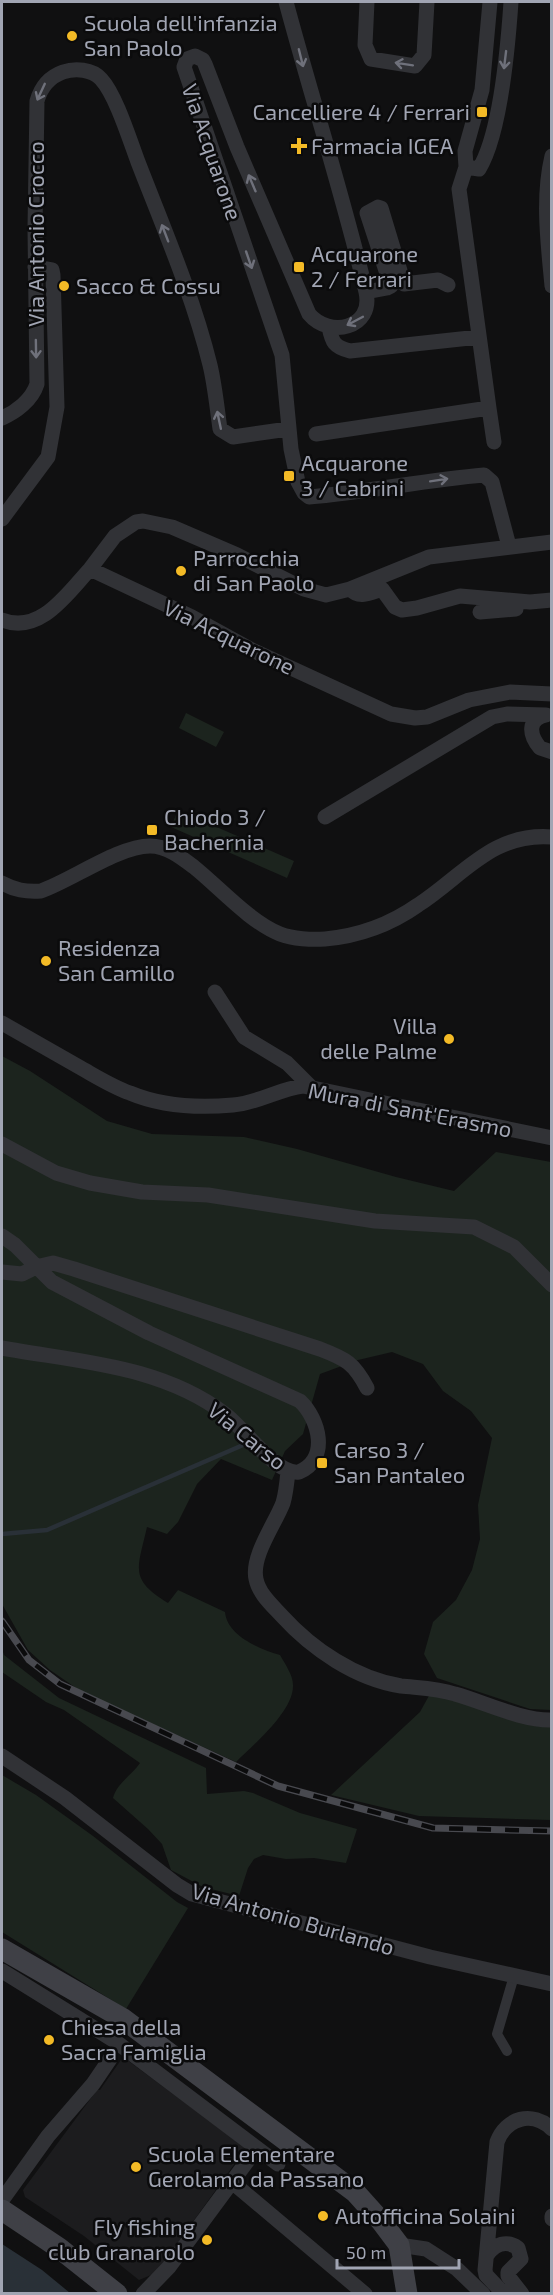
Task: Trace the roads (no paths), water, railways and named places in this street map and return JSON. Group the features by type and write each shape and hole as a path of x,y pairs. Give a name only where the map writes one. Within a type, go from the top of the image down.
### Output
{"main road":[{"path":"2,1949 103,2006 151,2038 355,2192 381,2221 399,2246 407,2294"},
{"path":"2,2210 59,2248 117,2294"}],"street":[{"path":"286,2 325,142 347,210 368,305 360,320 342,327 329,327 333,343 336,347 350,351 479,337"},
{"path":"367,2 365,45 370,59 415,66 424,56 427,2"},
{"path":"490,2 482,90 465,151 466,167 459,189 494,442"},
{"path":"466,167 478,169 488,155 503,77 511,2"},
{"name":"Via Acquarone","path":"329,327 320,325 309,314 237,147 206,64 199,57 191,57 185,63 185,72 282,355 288,429 298,482 304,493 309,497 359,493 447,478 488,476 494,486 509,546"},
{"name":"Via Antonio Crocco","path":"2,418 28,400 37,384 35,267 37,101 42,88 51,77 69,70 90,71 103,81 117,109 186,286 210,366 220,429 233,436 288,429"},
{"path":"551,162 547,201 552,286"},
{"path":"366,292 387,288 390,285 367,213 378,207 381,208 404,284 438,280 448,285"},
{"path":"2,519 48,457 57,407 53,275 52,270 35,267"},
{"path":"315,434 489,408"},
{"path":"2,620 11,624 38,621 63,600 115,536 135,522 143,521 172,527 237,555 315,593 338,593 429,557 552,542"},
{"name":"Via Acquarone","path":"90,568 192,617 252,650 391,714 415,718 427,717 469,700 501,693 552,694"},
{"path":"350,589 355,594 365,595 382,589 395,607 402,610 460,596 489,600 546,600"},
{"path":"480,612 543,606 546,600"},
{"path":"325,817 492,717 507,714 549,714"},
{"path":"549,714 534,720 531,730 540,748 552,752"},
{"path":"2,884 16,890 41,891 120,854 151,846 181,857 255,919 281,934 317,939 335,938 389,923 418,905 491,850 511,840 533,836 552,837"},
{"path":"215,992 244,1037 286,1063 312,1089"},
{"name":"Mura di Sant'Erasmo","path":"2,1023 130,1094 158,1102 205,1106 235,1105 255,1101 289,1088 303,1086 552,1138"},
{"path":"2,1144 56,1173 90,1183 142,1192 208,1195 375,1221 474,1227 514,1247 552,1285"},
{"name":"Via Carso","path":"2,1236 15,1245 52,1282 148,1333 300,1401 311,1413 314,1421 318,1437 315,1460 299,1472 288,1472 275,1463 225,1414 192,1394 144,1373 93,1362 2,1348"},
{"path":"2,1272 22,1274 36,1267 53,1263 74,1269 320,1349 342,1358 358,1370 368,1388"},
{"path":"288,1472 284,1501 258,1558 255,1574 264,1596 301,1635 337,1662 375,1679 400,1686 438,1689 528,1717 552,1720"},
{"name":"Via Antonio Burlando","path":"2,1756 57,1792 177,1885 192,1894 430,1957 552,1984"},
{"path":"2,1971 115,2041 278,2164"},
{"path":"507,2051 497,2034 513,1976"},
{"path":"2,2200 48,2136 88,2091 110,2059"},
{"path":"504,2294 486,2275 485,2263 497,2142 501,2133 513,2121 522,2118 542,2121 552,2129"},
{"path":"143,2294 169,2267 257,2148"},
{"path":"232,2182 365,2294"},
{"path":"487,2255 500,2244 511,2244 518,2248 521,2259 510,2269 508,2276 522,2294"},
{"path":"399,2246 426,2249 457,2269 483,2294"}],"waterway":[{"path":"2,1534 47,1530 250,1442"}],"railway":[{"path":"2,1621 29,1660 60,1684 278,1786 433,1828 552,1831"}],"place":[{"name":"Scuola dell'infanzia San Paolo","path":"72,36"},
{"name":"Cancelliere 4 / Ferrari","path":"482,112"},
{"name":"Farmacia IGEA","path":"299,146"},
{"name":"Acquarone 2 / Ferrari","path":"299,267"},
{"name":"Sacco & Cossu","path":"64,286"},
{"name":"Acquarone 3 / Cabrini","path":"289,476"},
{"name":"Parrocchia di San Paolo","path":"181,571"},
{"name":"Chiodo 3 / Bachernia","path":"152,830"},
{"name":"Residenza San Camillo","path":"46,961"},
{"name":"Villa delle Palme","path":"449,1039"},
{"name":"Carso 3 / San Pantaleo","path":"322,1463"},
{"name":"Chiesa della Sacra Famiglia","path":"49,2040"},
{"name":"Scuola Elementare Gerolamo da Passano","path":"136,2167"},
{"name":"Autofficina Solaini","path":"323,2216"},
{"name":"Fly fishing club Granarolo","path":"207,2240"}]}
